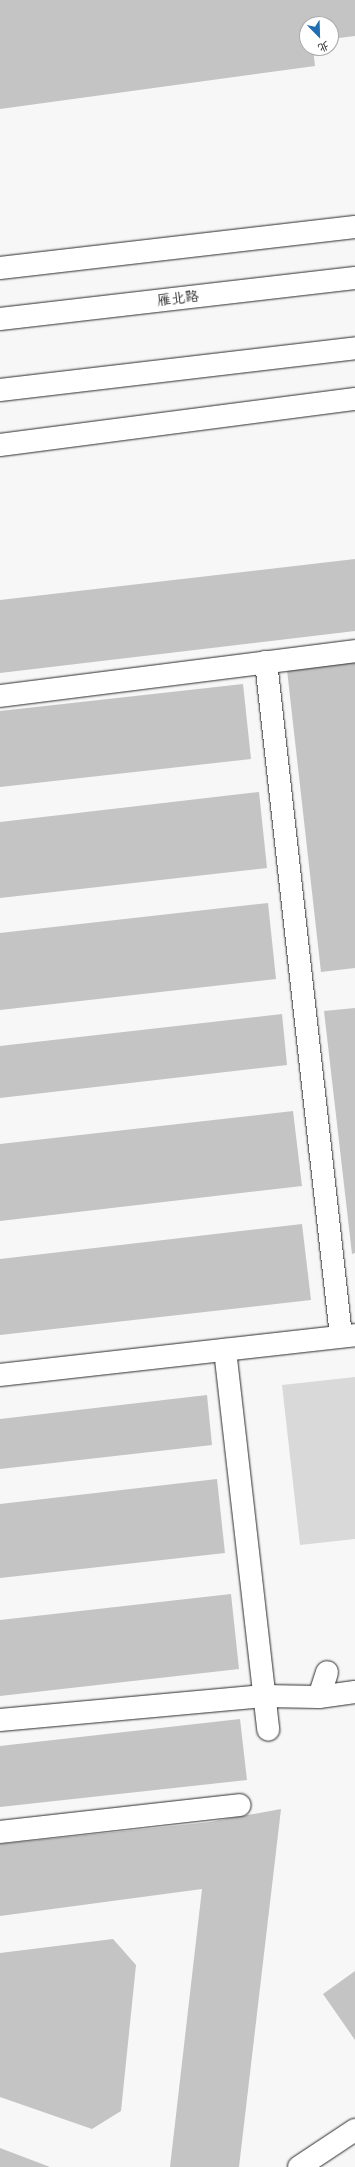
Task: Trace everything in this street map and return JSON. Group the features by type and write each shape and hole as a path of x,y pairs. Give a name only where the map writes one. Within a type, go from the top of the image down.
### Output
{"street":[{"path":"0,268 355,227"},
{"name":"雁北路","path":"0,320 355,278"},
{"path":"0,390 355,348"},
{"path":"0,445 355,399"},
{"path":"0,696 355,651"},
{"path":"0,1375 348,1336 266,662"},
{"path":"225,1350 268,1730"},
{"path":"319,1697 327,1672"},
{"path":"0,1720 264,1696 319,1697 355,1692"},
{"path":"0,1832 239,1805"},
{"path":"299,2167 355,2130"}],"shaded area":[{"path":"355,1377 355,1539 300,1545 282,1385"}],"building":[{"path":"0,0 355,0 355,36 339,38 339,16 299,16 299,56 314,56 315,66 0,109"},
{"path":"355,559 355,631 0,673 0,600"},
{"path":"355,662 355,968 321,972 287,670"},
{"path":"243,684 251,759 0,787 0,711"},
{"path":"259,792 267,868 0,898 0,822"},
{"path":"268,903 276,979 0,1010 0,933"},
{"path":"355,1008 355,1253 352,1254 324,1011"},
{"path":"282,1014 287,1065 0,1098 0,1046"},
{"path":"293,1111 302,1186 0,1221 0,1144"},
{"path":"302,1224 311,1300 0,1335 0,1259"},
{"path":"207,1395 212,1445 0,1469 0,1419"},
{"path":"217,1479 225,1553 0,1578 0,1504"},
{"path":"231,1594 239,1669 0,1696 0,1620"},
{"path":"240,1719 247,1780 0,1807 0,1746"},
{"path":"281,1809 239,2167 170,2167 202,1889 0,1916 0,1844 210,1822"},
{"path":"113,1939 136,1965 121,2111 92,2129 0,2097 0,1953"},
{"path":"355,1971 355,2040 323,1994"},
{"path":"0,2148 50,2167 0,2167"}]}
